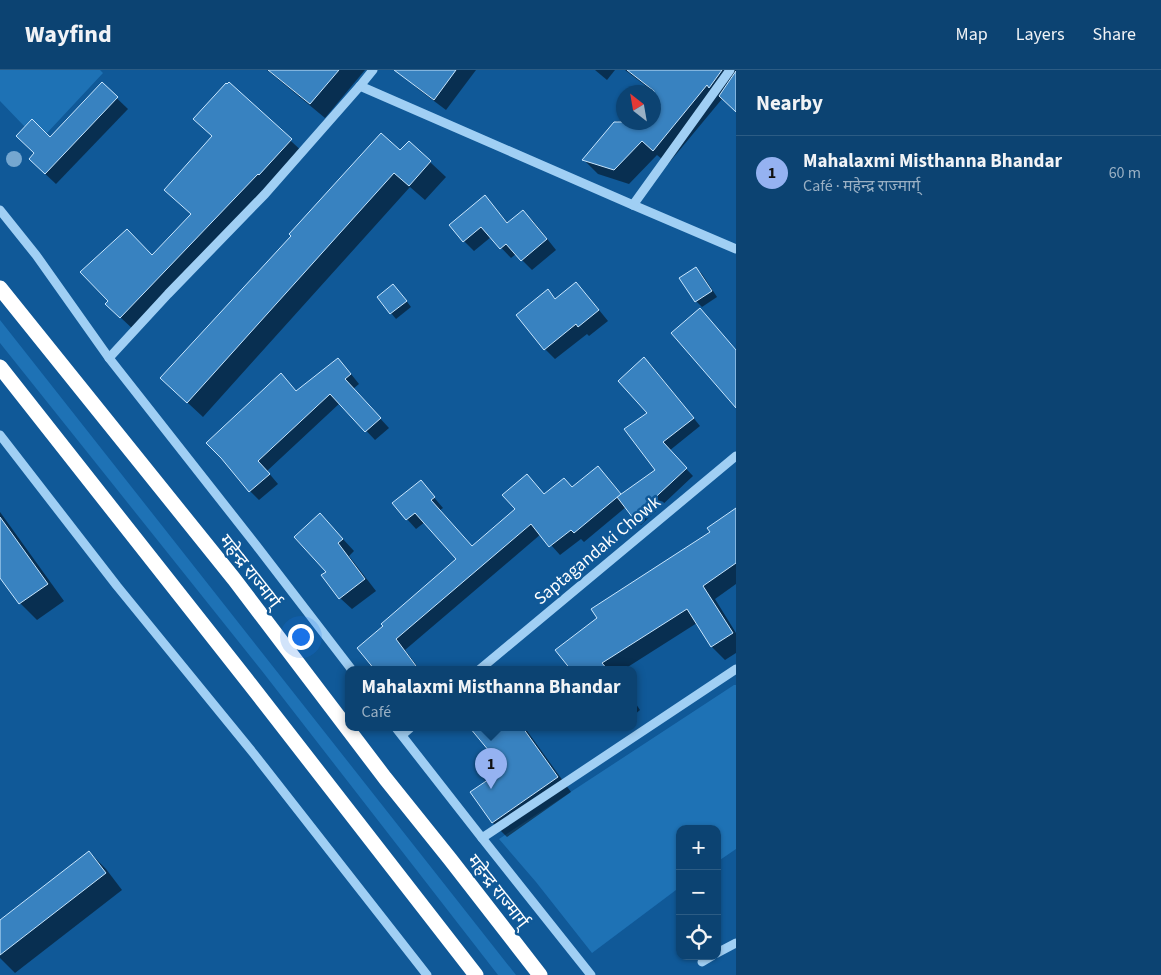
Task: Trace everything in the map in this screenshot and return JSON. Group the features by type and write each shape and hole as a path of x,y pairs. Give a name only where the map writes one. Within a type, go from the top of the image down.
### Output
{"highway":[{"name":"महेन्द्र राज्मार्ग्","path":"0,288 234,579 345,725"},
{"path":"0,368 246,679 476,975"},
{"name":"महेन्द्र राज्मार्ग्","path":"349,731 540,975"}],"street":[{"path":"109,358 265,194 373,70"},
{"path":"632,205 730,70"},
{"path":"360,86 736,249"},
{"path":"0,210 36,255 109,358 349,666"},
{"path":"0,435 117,586 254,754 427,975"},
{"name":"Saptagandaki Chowk","path":"484,666 736,456"},
{"path":"482,838 736,669"},
{"path":"399,731 591,975"},
{"path":"721,951 736,943"}],"shaded area":[{"path":"0,70 100,70 103,73 47,133 32,120 25,127 0,101"},
{"path":"0,320 516,975 498,975 262,671 0,343"},
{"path":"736,685 736,849 721,859 721,825 676,825 676,890 592,953 499,839"}],"building":[{"path":"268,70 339,70 310,104"},
{"path":"394,70 456,70 434,100"},
{"path":"627,70 722,70 709,88 707,85 653,151 642,141 614,170 582,160 614,122 616,122 616,130 661,130 661,85 646,85"},
{"path":"736,71 736,112 719,96"},
{"path":"102,82 118,97 45,174 29,159 34,153 16,136 32,119 50,137"},
{"path":"229,82 292,139 120,318 105,304 108,301 80,272 127,229 152,255 191,214 164,190 212,136 193,119"},
{"path":"381,133 400,150 409,141 431,161 409,186 394,173 187,403 160,378 291,236 289,234"},
{"path":"485,195 507,223 523,210 547,239 521,261 506,244 500,249 481,227 463,242 449,225"},
{"path":"696,267 712,291 695,302 679,278"},
{"path":"576,282 599,310 578,327 576,324 544,350 516,315 548,289 555,299"},
{"path":"393,284 407,301 390,314 377,297"},
{"path":"700,308 736,350 736,408 671,333"},
{"path":"644,357 694,418 663,442 687,468 633,518 617,497 655,470 624,429 647,413 618,381"},
{"path":"338,358 351,374 345,379 381,418 365,432 330,394 258,461 270,474 249,492 206,443 281,373 296,391"},
{"path":"598,466 621,494 574,533 571,530 549,547 531,524 396,639 416,666 372,666 357,648 383,626 381,624 456,559 415,513 406,520 392,503 421,480 435,497 431,500 472,546 515,509 502,495 527,474 544,494 564,478 572,487"},
{"path":"736,508 736,563 703,586 733,633 711,647 687,609 602,663 605,666 568,666 555,650 597,618 591,609 710,532 707,528"},
{"path":"320,513 343,539 338,543 365,579 339,599 321,575 326,572 294,537"},
{"path":"0,517 48,584 19,604 0,578"},
{"path":"472,731 525,731 558,777 492,823 470,792 504,769"},
{"path":"89,851 106,873 0,955 0,920"}],"place":[{"name":"Mahalaxmi Misthanna Bhandar","path":"491,789"}]}
